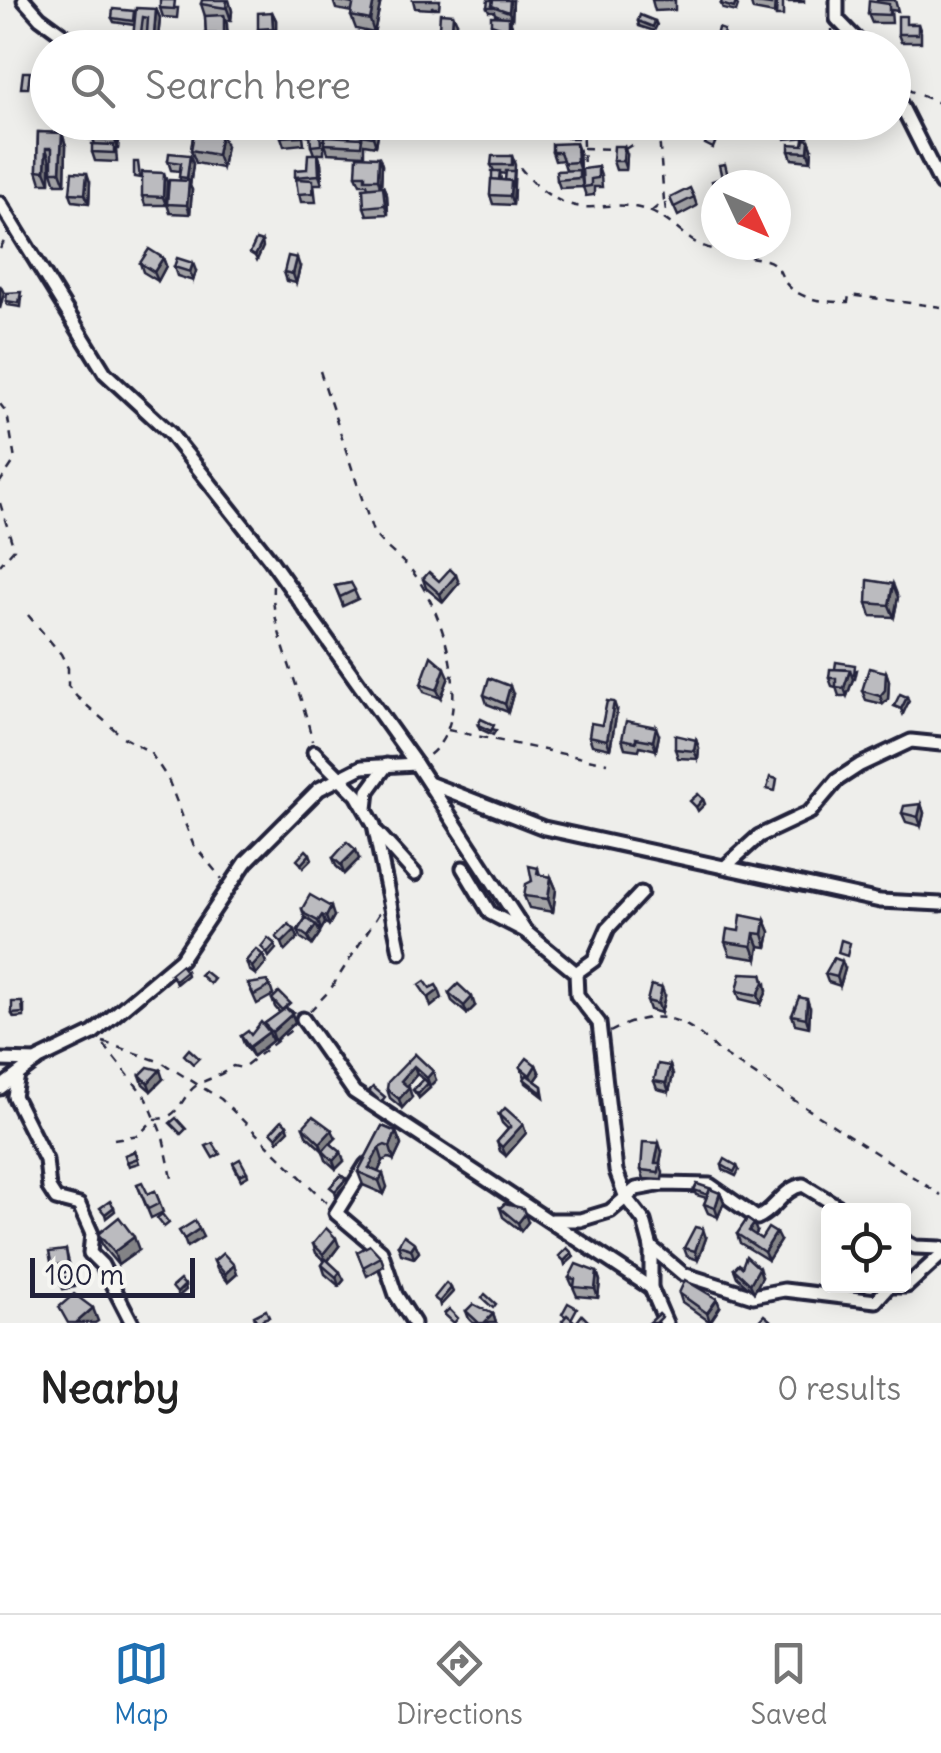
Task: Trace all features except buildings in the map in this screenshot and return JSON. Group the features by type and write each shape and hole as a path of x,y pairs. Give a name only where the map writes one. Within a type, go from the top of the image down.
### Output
{"street":[{"path":"24,0 56,30"},
{"path":"837,0 836,19 847,30"},
{"path":"911,120 941,184"},
{"path":"0,204 106,373 170,433 274,566 416,764 525,932"},
{"path":"726,866 758,836 810,812 837,780 860,765 911,741 941,744"},
{"path":"314,752 366,809 374,825 415,874"},
{"path":"0,1088 36,1061 98,1037 181,959 255,853 338,776 362,767 416,764"},
{"path":"366,809 368,791 386,766"},
{"path":"428,783 544,828 880,901 941,904"},
{"path":"374,825 400,952"},
{"path":"463,868 490,913 525,932 576,972 577,995 599,1023 610,1149 626,1198 644,1221 651,1248 650,1288 666,1323"},
{"path":"576,972 594,960 608,928 641,892"},
{"path":"302,1019 354,1092 650,1288"},
{"path":"0,1060 36,1061"},
{"path":"18,1076 14,1096 46,1160 50,1188 56,1199 80,1205 92,1234 90,1253 109,1277 132,1323"},
{"path":"386,1134 395,1121"},
{"path":"377,1146 336,1213 381,1251 396,1295 414,1323"},
{"path":"552,1220 580,1220 610,1211 636,1189 663,1184 710,1185 757,1218 767,1214 793,1186 803,1185 833,1203"},
{"path":"911,1245 941,1251"},
{"path":"651,1248 683,1274 753,1296 784,1290 876,1301 888,1286 907,1286 941,1251"}],"path":[{"path":"911,93 941,104"},
{"path":"583,140 584,168"},
{"path":"584,148 629,149 636,140"},
{"path":"659,140 667,220"},
{"path":"510,154 534,186 562,202 592,207 630,205 651,212 693,241 769,261 781,270 786,284 803,295 834,303 848,302 849,295 941,305"},
{"path":"651,212 664,202"},
{"path":"320,371 373,532 386,550 410,569 449,649 454,712 442,744 416,764"},
{"path":"0,404 7,414 14,460 0,482"},
{"path":"0,503 14,549 0,565"},
{"path":"274,566 272,597 280,634 306,706 314,752"},
{"path":"28,615 60,654 68,668 68,686 77,697 123,737 150,752 168,780 200,856 230,887"},
{"path":"448,730 607,763"},
{"path":"154,1119 165,1120 176,1113 195,1086 221,1076 233,1066 242,1068 302,1019 368,936 387,898"},
{"path":"599,1043 624,1025 660,1016 693,1025 718,1051 941,1195"},
{"path":"98,1037 111,1048 151,1058 221,1099 336,1213"},
{"path":"98,1037 141,1090 164,1136 172,1178"},
{"path":"114,1139 139,1134 150,1128 154,1119"}]}
